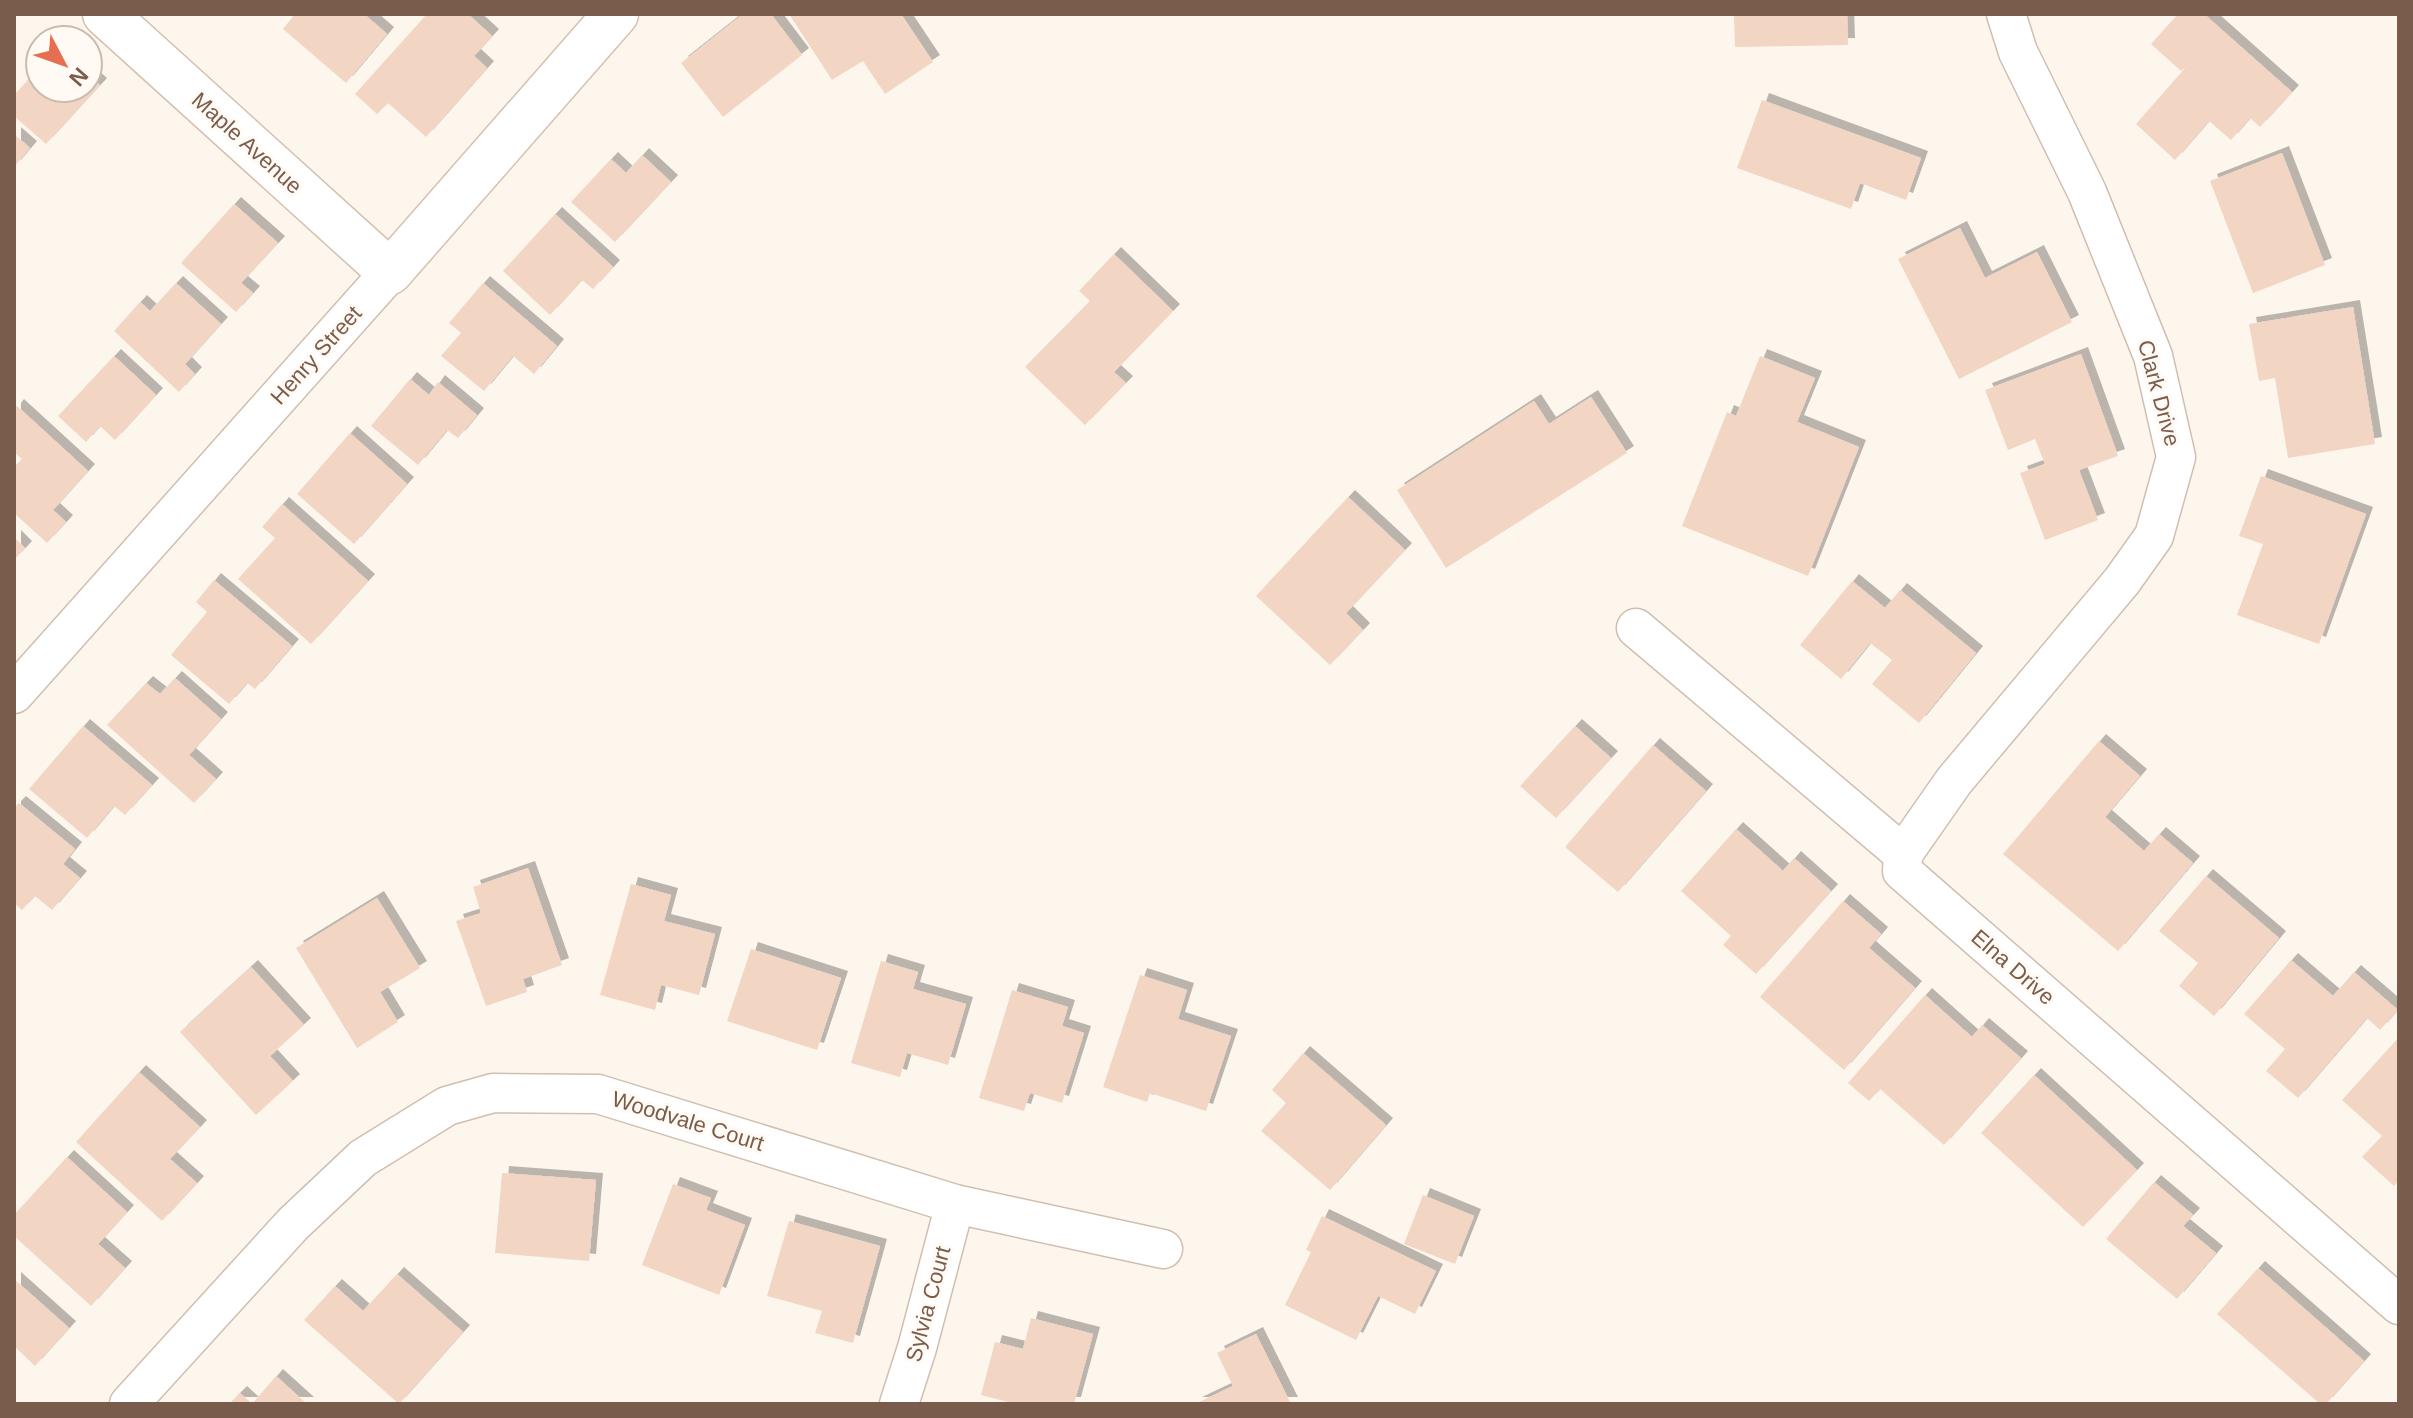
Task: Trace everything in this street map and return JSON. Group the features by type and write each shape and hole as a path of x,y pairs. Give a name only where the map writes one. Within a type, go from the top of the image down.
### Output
{"street":[{"name":"Maple Avenue","path":"105,14 390,272"},
{"name":"Henry Street","path":"14,694 616,14"},
{"name":"Clark Drive","path":"1903,854 1954,781 2122,581 2154,536 2176,457 2153,356 2087,192 2018,52 2006,14"},
{"name":"Elna Drive","path":"1636,628 1903,854 1902,871 2399,1305"},
{"name":"Woodvale Court","path":"129,1404 293,1224 363,1158 447,1106 493,1093 598,1094 955,1204 1163,1249"},
{"name":"Sylvia Court","path":"899,1404 955,1204"}],"building":[{"path":"295,14 364,14 387,34 346,83 283,29"},
{"path":"427,14 468,14 492,36 474,56 487,68 426,137 388,103 377,114 355,94"},
{"path":"743,14 771,14 802,55 723,117 681,63"},
{"path":"789,14 901,14 933,62 885,94 863,61 832,80"},
{"path":"1734,14 1847,14 1848,45 1735,47"},
{"path":"2178,14 2204,14 2292,92 2260,127 2250,118 2231,140 2209,121 2175,160 2136,124 2186,67 2181,71 2151,44"},
{"path":"24,84 24,104 83,104 46,144 14,116 14,95"},
{"path":"1762,100 1921,158 1906,200 1860,183 1851,209 1737,168"},
{"path":"14,134 30,148 14,167"},
{"path":"2282,153 2325,265 2253,293 2210,181"},
{"path":"642,155 671,182 615,242 571,202 611,159 626,173"},
{"path":"234,204 278,243 241,283 253,293 236,312 181,263"},
{"path":"555,214 613,267 593,289 582,280 550,315 503,271"},
{"path":"1960,228 1985,278 2037,252 2072,322 1959,379 1898,259"},
{"path":"1114,254 1173,311 1114,372 1126,383 1085,425 1025,367 1090,301 1079,291"},
{"path":"176,283 221,324 185,364 195,374 179,392 114,331 140,302 150,311"},
{"path":"483,283 557,346 534,374 513,356 484,391 441,356 461,333 449,323"},
{"path":"2353,307 2375,444 2288,458 2275,378 2259,381 2249,324"},
{"path":"2081,354 2118,456 2079,470 2098,520 2045,540 2020,473 2045,464 2035,439 2008,450 1985,390"},
{"path":"114,356 156,395 115,440 100,426 86,442 58,416"},
{"path":"1760,356 1815,378 1797,422 1859,447 1808,576 1682,526 1727,412 1736,416"},
{"path":"410,379 429,395 438,382 477,415 458,438 447,430 418,465 371,426"},
{"path":"1591,397 1627,453 1446,568 1397,490 1534,401 1549,424"},
{"path":"17,406 88,471 53,510 66,522 47,543 14,513 14,467 22,459 14,452 14,410"},
{"path":"350,433 407,484 354,544 297,494"},
{"path":"2261,476 2366,514 2319,644 2237,615 2263,544 2239,536"},
{"path":"1348,497 1405,550 1346,613 1363,630 1330,665 1256,596"},
{"path":"282,504 368,581 311,644 238,579 275,538 262,527"},
{"path":"14,537 25,548 14,560"},
{"path":"214,580 292,646 255,689 247,683 229,704 171,655 207,612 196,602"},
{"path":"1852,581 1885,608 1900,590 1976,653 1919,723 1872,684 1892,660 1870,643 1841,679 1800,645"},
{"path":"175,678 221,719 189,755 216,779 194,803 107,725 146,683 160,694"},
{"path":"83,726 152,785 125,815 114,806 87,838 29,789"},
{"path":"1575,726 1611,758 1556,818 1520,786"},
{"path":"2099,741 2140,776 2105,817 2144,851 2159,834 2193,863 2118,951 2003,854"},
{"path":"1653,745 1706,791 1618,892 1565,847"},
{"path":"19,803 75,849 63,864 80,878 52,910 35,896 22,910 14,903 14,808"},
{"path":"1736,829 1783,871 1794,858 1831,891 1756,974 1723,945 1731,936 1681,891"},
{"path":"528,868 562,965 523,979 527,992 486,1006 456,921 481,913 473,887"},
{"path":"2206,876 2279,938 2214,1016 2179,986 2198,963 2159,931"},
{"path":"631,884 671,895 664,921 715,934 699,995 661,985 655,1010 600,995"},
{"path":"377,898 420,968 380,992 398,1022 357,1048 296,948"},
{"path":"1843,901 1881,934 1869,948 1915,988 1844,1070 1760,997"},
{"path":"751,949 841,978 817,1050 727,1021"},
{"path":"2291,960 2333,996 2354,972 2398,1010 2380,1030 2367,1018 2298,1098 2266,1071 2285,1049 2244,1014"},
{"path":"881,961 918,972 913,989 966,1004 948,1065 907,1053 900,1077 851,1063"},
{"path":"251,967 304,1025 270,1056 293,1081 256,1115 180,1032"},
{"path":"1140,975 1187,990 1178,1019 1231,1036 1206,1111 1150,1093 1147,1102 1103,1087"},
{"path":"1012,990 1068,1007 1062,1026 1084,1033 1062,1103 1030,1093 1024,1111 979,1098"},
{"path":"1925,995 1972,1037 1982,1025 2021,1058 1944,1145 1880,1089 1869,1101 1848,1083"},
{"path":"2399,1037 2399,1180 2394,1186 2362,1157 2382,1136 2342,1100"},
{"path":"1303,1053 1386,1125 1330,1190 1261,1131 1286,1103 1272,1090"},
{"path":"139,1072 200,1127 170,1159 197,1183 162,1221 76,1142"},
{"path":"2034,1075 2137,1170 2083,1227 1981,1133"},
{"path":"67,1157 127,1212 98,1244 125,1268 91,1306 14,1236 14,1215"},
{"path":"502,1173 596,1180 589,1261 495,1253"},
{"path":"2154,1182 2193,1215 2183,1226 2216,1253 2177,1299 2106,1239"},
{"path":"673,1184 711,1198 706,1210 745,1225 719,1295 642,1265"},
{"path":"1423,1195 1474,1216 1455,1264 1404,1244"},
{"path":"1322,1216 1436,1271 1415,1314 1378,1296 1356,1340 1285,1305 1311,1252 1306,1250"},
{"path":"789,1221 880,1246 853,1343 815,1333 822,1311 767,1296"},
{"path":"2258,1268 2364,1361 2326,1404 2320,1404 2217,1314"},
{"path":"397,1274 463,1332 399,1404 304,1320 335,1286 363,1311"},
{"path":"14,1279 69,1328 35,1366 14,1346"},
{"path":"1031,1318 1093,1334 1074,1404 1016,1404 981,1395 995,1342 1023,1349"},
{"path":"1256,1334 1291,1404 1195,1404 1233,1386 1217,1353"},
{"path":"276,1376 307,1404 252,1404"},
{"path":"240,1393 252,1404 229,1404"}]}
